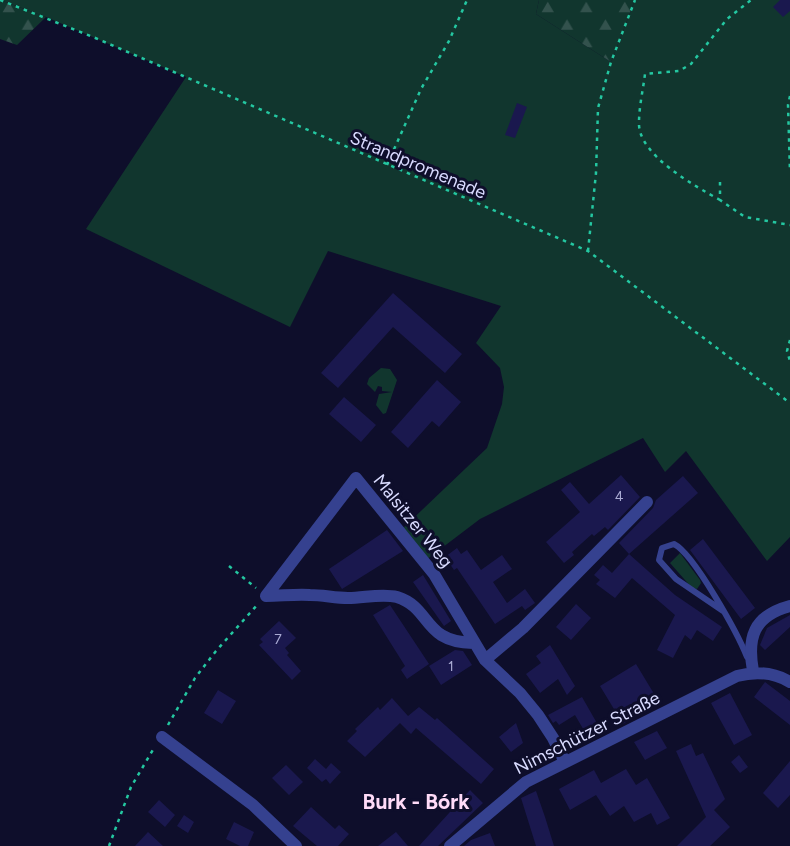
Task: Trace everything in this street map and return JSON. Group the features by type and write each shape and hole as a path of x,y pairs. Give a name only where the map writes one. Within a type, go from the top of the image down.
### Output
{"street":[{"name":"Malsitzer Weg","path":"266,596 356,478 434,574 485,660 520,693 538,715 565,762"},
{"path":"485,660 523,628 647,502"},
{"path":"266,596 398,597 408,603 437,634 454,641 473,643"},
{"path":"790,606 776,612 753,632 749,646 753,671 790,682"},
{"name":"Nimschützer Straße","path":"450,846 513,790 737,676 753,671"},
{"path":"162,737 253,806 296,846"}],"lane":[{"path":"723,611 667,571 659,560 662,548 670,544 679,545 723,611 753,671"}],"path":[{"name":"Strandpromenade","path":"0,0 69,26 588,251 790,403"},
{"path":"387,164 421,89 449,41 467,0"},
{"path":"588,251 596,173 598,108 611,62 635,0"},
{"path":"751,0 727,19 691,64 679,71 645,74 638,125 642,140 656,156 684,178 745,217 790,225"},
{"path":"790,96 790,172"},
{"path":"720,182 720,200"},
{"path":"790,340 787,351 790,361"},
{"path":"109,846 131,787 195,678 266,596 229,566"}],"green space":[{"path":"0,0 539,0 536,14 611,62 635,0 790,0 790,537 767,561 686,451 665,472 643,438 480,519 426,560 401,530 487,448 502,404 504,387 500,368 476,343 501,306 328,251 290,327 86,229 186,77"},
{"path":"0,0 46,17 17,45 0,39"},
{"path":"539,0 635,0 611,62 536,14"},
{"path":"381,368 390,369 397,380 386,413 383,414 376,405 379,394 392,392 382,391 382,387 378,386 375,392 367,384 369,378"},
{"path":"680,553 700,580 697,589 692,588 670,563"}],"building":[{"path":"780,0 790,0 790,11 783,17 773,7"},
{"path":"517,103 527,107 515,138 505,135"},
{"path":"393,293 462,354 445,373 393,327 338,388 321,373"},
{"path":"437,380 461,402 439,427 432,421 408,448 391,432"},
{"path":"344,397 376,425 361,442 329,414"},
{"path":"621,475 640,497 608,530 605,527 594,536 592,534 564,563 546,542 580,512 561,490 570,482 589,504"},
{"path":"683,476 698,493 629,554 619,543 653,508 656,500"},
{"path":"387,530 403,551 342,589 329,569"},
{"path":"703,539 755,608 741,619 690,550"},
{"path":"457,548 461,554 467,550 481,570 502,555 512,569 493,582 507,603 525,589 535,603 525,610 522,606 495,624 457,568 454,570 445,557"},
{"path":"629,554 675,595 722,627 713,641 697,630 691,640 685,635 673,658 657,650 675,615 632,578 615,598 596,584 600,580 594,575 603,565 612,573"},
{"path":"423,575 451,621 444,626 413,582"},
{"path":"576,604 591,618 571,640 556,627"},
{"path":"390,605 429,664 407,679 401,670 405,666 373,615"},
{"path":"790,615 790,627 765,650 760,645 767,628"},
{"path":"279,621 296,638 285,648 289,653 287,655 301,671 292,680 259,645 263,642 260,639"},
{"path":"550,645 575,686 567,695 558,679 540,693 526,674 541,663 536,656"},
{"path":"455,650 463,651 472,665 441,685 429,666"},
{"path":"636,664 659,702 623,724 600,686"},
{"path":"765,682 790,701 790,725 754,697"},
{"path":"218,690 236,701 222,724 204,713"},
{"path":"730,693 752,735 734,745 711,703"},
{"path":"582,697 602,732 589,739 575,715 559,725 556,721 553,723 548,715"},
{"path":"392,698 408,716 419,707 435,720 437,718 494,769 481,784 416,728 411,734 400,723 365,757 347,741 357,731 355,729 378,707 380,710"},
{"path":"516,723 523,743 511,752 499,737"},
{"path":"657,731 667,748 645,760 634,742"},
{"path":"691,744 696,756 703,753 725,799 714,810 730,827 710,846 677,846 706,817 676,751"},
{"path":"739,755 748,767 740,773 731,762"},
{"path":"315,759 326,769 331,763 341,772 330,784 326,779 322,782 307,768"},
{"path":"790,761 790,795 778,808 763,793"},
{"path":"286,765 303,782 289,795 272,778"},
{"path":"626,769 636,785 647,778 670,818 657,825 651,813 634,822 624,806 610,816 596,795 570,810 559,789 594,770 601,783"},
{"path":"470,790 483,803 438,846 419,846"},
{"path":"536,791 554,846 536,846 521,798"},
{"path":"159,800 175,815 165,827 148,812"},
{"path":"311,807 335,829 339,825 349,834 338,846 317,846 293,826"},
{"path":"184,815 194,822 188,833 177,826"},
{"path":"234,822 254,832 248,846 240,846 226,839"},
{"path":"148,832 163,846 135,846"},
{"path":"396,832 408,846 378,846"},
{"path":"490,833 495,846 464,846 471,840"}],"district":[{"name":"Burk - Bórk","path":"416,801"}]}
